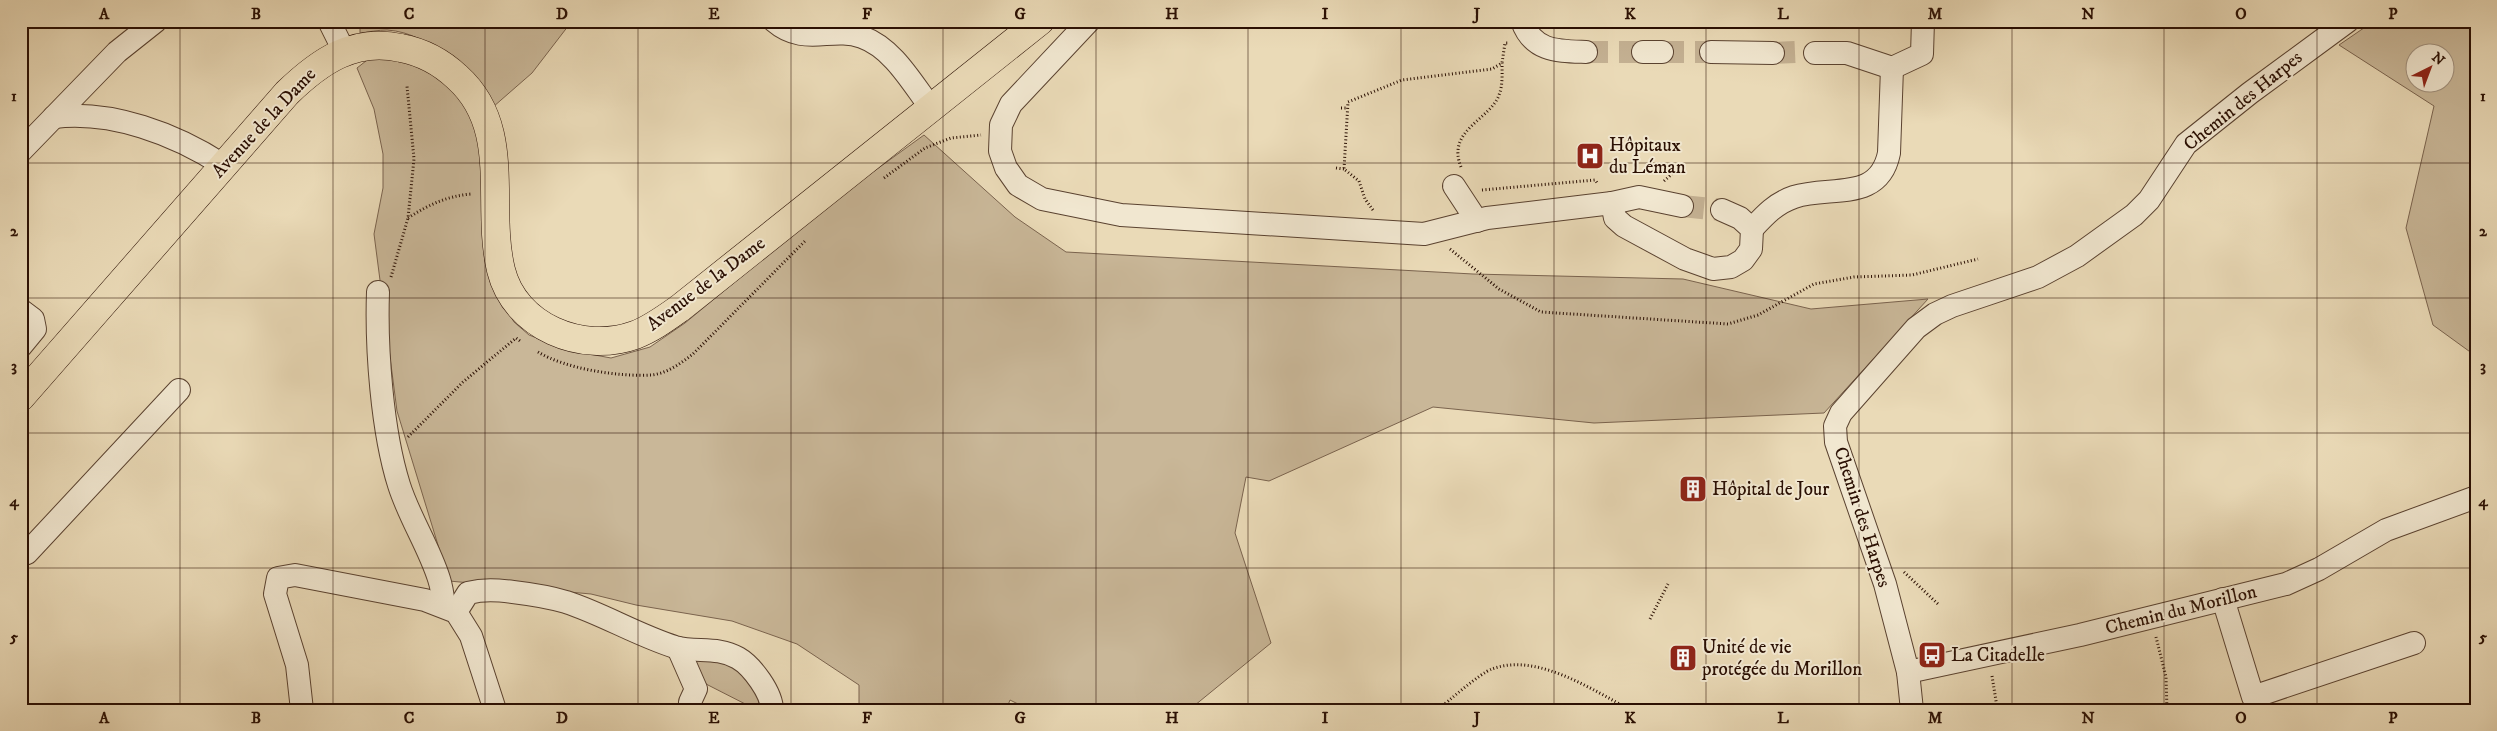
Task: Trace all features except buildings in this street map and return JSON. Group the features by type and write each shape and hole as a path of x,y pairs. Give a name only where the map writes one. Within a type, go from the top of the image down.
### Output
{"main road":[{"name":"Avenue de la Dame","path":"21,397 223,165 295,86 321,63 344,51 376,45 404,48 435,61 468,86 480,104 491,131 495,159 500,261 508,289 525,312 540,324 570,338 595,342 634,335 669,316 1040,21"}],"street":[{"path":"21,151 117,52 156,21"},
{"path":"330,21 344,51"},
{"path":"774,21 790,32 801,35 842,28 862,37 883,49 931,108"},
{"path":"1090,21 1011,104 1003,118 1000,133 1002,159 1011,176 1025,190 1042,199 1121,215 1424,234 1477,221 1612,203 1639,197 1682,206"},
{"path":"1711,52 1847,53 1892,68 1922,54 1924,21"},
{"name":"Chemin des Harpes","path":"1908,672 1889,569 1836,442 1835,426 1838,420 1859,391 1916,328 1935,314 1952,306 2038,277 2077,256 2134,215 2149,200 2186,144 2289,63 2348,21"},
{"path":"1524,26 1533,40 1548,49 1586,52"},
{"path":"1612,203 1616,218 1624,226 1685,259 1714,269 1732,267 1743,260 1751,250 1752,229 1767,212 1784,201 1805,195 1862,188 1878,177 1888,161 1892,68"},
{"path":"54,116 79,114 156,131 198,148 223,165"},
{"path":"1463,183 1477,221"},
{"path":"1722,210 1740,218 1752,229"},
{"path":"378,292 377,317 386,422 397,477 450,609 471,636 496,710"},
{"path":"21,310 33,319 35,329 21,346"},
{"path":"21,555 26,553 178,390"},
{"name":"Chemin du Morillon","path":"1908,672 1990,655 2286,584 2318,569 2386,530 2476,497"},
{"path":"302,710 297,665 275,594 278,578 295,575 310,576 364,590 425,600 450,609"},
{"path":"450,609 468,592 484,589 522,593 565,602 648,638 678,648 711,649 726,652 740,659 759,677 772,710"},
{"path":"2223,600 2254,697 2414,643"},
{"path":"678,648 696,689 690,702"},
{"path":"1908,672 1912,710"}],"path":[{"path":"1524,26 1511,42 1505,43 1499,96 1492,106 1466,130 1460,147 1463,183 1595,180 1612,203"},
{"path":"1344,169 1348,102 1402,80 1492,69 1502,63"},
{"path":"378,292 390,280 408,218 414,159 407,86"},
{"path":"1341,108 1348,108"},
{"path":"879,182 925,148 951,138 1000,133"},
{"path":"1336,168 1344,169 1359,181 1365,199 1389,233"},
{"path":"408,218 452,196 474,194 474,186"},
{"path":"1424,234 1447,246 1499,289 1541,312 1728,324 1758,316 1814,284 1854,276 1912,275 1978,258"},
{"path":"510,332 516,338"},
{"path":"1889,569 1940,604"},
{"path":"1650,619 1668,584"},
{"path":"2149,617 2164,663 2167,710"},
{"path":"1990,655 1996,708"},
{"path":"1436,710 1492,669 1526,664 1556,672 1631,710"},
{"path":"2223,710 2224,704"}],"shaded area":[{"path":"360,21 572,21 532,73 493,107 447,58 434,48 404,33 387,30 360,33"},
{"path":"2374,21 2476,21 2476,353 2473,354 2433,325 2406,228 2434,106 2412,92 2454,92 2454,42 2404,42 2404,87 2339,45"},
{"path":"371,57 398,58 438,75 470,111 483,153 485,260 491,284 514,322 529,335 568,350 611,358 650,347 685,323 837,198 924,135 1015,217 1066,252 1473,274 1683,279 1811,309 1928,299 1824,413 1594,423 1433,407 1269,481 1246,477 1235,533 1271,643 1189,710 1030,710 1010,700 1006,710 859,710 859,685 797,644 732,621 636,605 591,594 449,581 397,411 374,234 383,188 383,154 374,109 357,68"},
{"path":"689,656 728,658 760,698 757,710 706,684"}],"tunnel":[{"path":"1586,52 1643,52"},
{"path":"1662,52 1711,52"},
{"path":"1773,53 1795,52"},
{"path":"1682,206 1722,210"}],"place":[{"name":"Hôpitaux du Léman","path":"1590,156"},
{"name":"Hôpital de Jour","path":"1693,489"},
{"name":"La Citadelle","path":"1932,655"},
{"name":"Unité de vie protégée du Morillon","path":"1683,658"}]}
